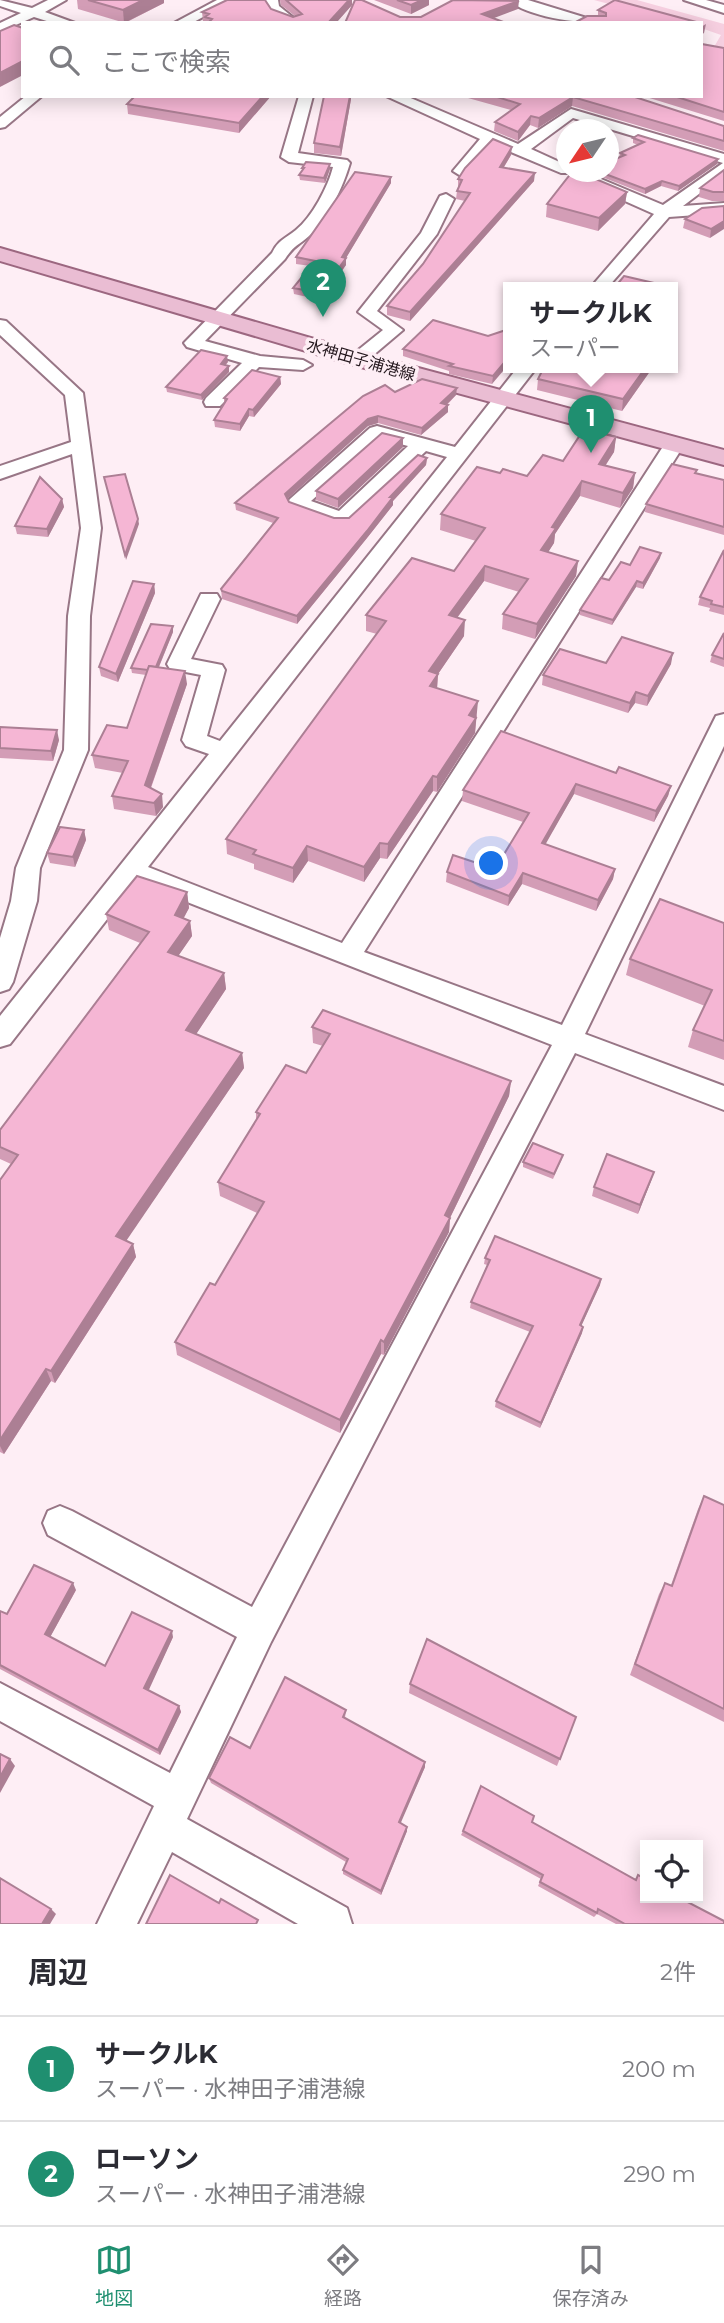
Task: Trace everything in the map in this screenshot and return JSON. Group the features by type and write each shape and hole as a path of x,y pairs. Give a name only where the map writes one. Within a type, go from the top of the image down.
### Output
{"main road":[{"name":"水神田子浦港線","path":"0,254 358,359 724,458"}],"street":[{"path":"0,28 59,0"},
{"path":"185,21 227,0"},
{"path":"271,0 273,8 290,21"},
{"path":"515,0 587,21"},
{"path":"691,0 724,9"},
{"path":"0,2 62,21"},
{"path":"0,124 32,98"},
{"path":"303,365 253,362 193,343 279,255 284,244 303,233 335,188 342,163 289,157 305,98"},
{"path":"398,98 556,166"},
{"path":"520,150 571,113 724,159"},
{"path":"461,171 489,137"},
{"path":"603,282 664,212 724,167"},
{"path":"594,182 664,212 724,208"},
{"path":"358,359 394,330 367,312 429,234 446,199"},
{"path":"0,325 74,393 91,528 79,616 76,750 28,868 12,900 0,982"},
{"path":"213,402 253,362"},
{"path":"7,1027 133,871 523,373"},
{"path":"422,444 342,519 297,503 377,432 422,444 458,454"},
{"path":"0,473 79,445"},
{"path":"347,956 674,445"},
{"path":"209,600 178,664 214,670 194,740 226,752"},
{"path":"117,1924 259,1630 568,1040 724,722"},
{"path":"133,871 347,956 724,1098"},
{"path":"0,993 7,1027"},
{"path":"60,1523 259,1630"},
{"path":"0,1701 333,1922"}],"shaded area":[{"path":"594,0 637,0 724,24 724,49 714,47 721,35 703,29 703,21 673,21"}],"building":[{"path":"88,0 143,0 123,10"},
{"path":"227,0 265,0 271,9 293,17 302,14 286,0 349,0 330,21 210,21 212,19 205,17 209,14 202,12"},
{"path":"355,0 362,0 400,17 421,17 453,0 519,1 482,14 501,21 346,21"},
{"path":"397,0 422,0 411,5"},
{"path":"615,0 693,21 578,21 587,16 606,16 606,13 598,10"},
{"path":"14,25 21,27 21,62 0,73 0,31"},
{"path":"703,44 724,48 724,112 680,98 703,98"},
{"path":"133,98 261,98 239,123 127,104"},
{"path":"324,98 350,98 340,147 314,143"},
{"path":"500,98 571,98 539,118 531,116 518,132 495,122 520,104"},
{"path":"576,98 638,98 724,126 724,141"},
{"path":"638,135 718,159 679,186 662,181 645,189 619,179 619,157 625,155 620,153 644,142 633,138"},
{"path":"493,139 512,147 500,167 535,173 410,312 387,306 423,264 470,193 457,191 462,180 458,179"},
{"path":"306,162 330,164 324,178 299,175"},
{"path":"724,170 724,192 700,188"},
{"path":"355,172 391,177 342,257 346,258 321,293 293,288 315,261 296,257"},
{"path":"564,182 603,182 627,192 599,218 547,204"},
{"path":"724,206 724,221 711,229 685,219 702,208"},
{"path":"624,276 650,282 619,282"},
{"path":"433,320 488,336 503,331 503,364 493,376 449,366 453,364 403,349"},
{"path":"201,350 227,356 221,364 229,366 201,395 166,387"},
{"path":"252,370 280,377 253,410 249,409 240,424 214,420 227,399 224,398"},
{"path":"541,373 642,373 623,399 538,379"},
{"path":"422,379 457,388 441,403 448,405 422,428 378,416 368,419 285,494 289,502 334,518 349,518 418,455 427,458 390,497 393,497 297,616 222,591 278,518 235,503 363,396 385,385 395,392"},
{"path":"584,429 616,437 599,464 635,473 623,493 582,481 552,527 556,528 541,550 578,561 537,624 503,614 528,579 485,566 449,615 465,620 429,671 438,674 430,686 478,701 469,715 476,718 388,844 380,843 364,867 307,846 293,868 253,854 256,850 226,839 386,621 366,615 412,558 454,571 485,528 441,514 477,467 500,473 503,469 527,476 543,455 563,461"},
{"path":"382,433 403,438 338,499 316,491"},
{"path":"672,464 724,480 724,527 646,504"},
{"path":"125,474 138,519 125,555 104,477"},
{"path":"40,477 62,499 47,529 15,526"},
{"path":"640,547 661,553 643,583 637,581 613,620 580,610 601,578 609,580 621,562 630,565"},
{"path":"724,550 724,607 711,604 712,601 700,597"},
{"path":"133,581 154,584 116,674 99,667"},
{"path":"151,624 173,626 156,667 149,666 148,670 131,668"},
{"path":"724,633 724,659 712,655"},
{"path":"622,637 673,653 648,696 636,692 630,703 543,675 560,649 606,663"},
{"path":"149,666 185,671 145,785 162,794 154,803 112,796 128,761 92,755 107,725 127,728"},
{"path":"0,727 57,730 51,751 0,748"},
{"path":"501,731 616,773 619,767 671,786 656,811 576,784 542,843 615,869 598,900 523,873 509,896 447,872 453,855 495,869 529,813 463,790"},
{"path":"60,827 84,830 73,857 47,853"},
{"path":"137,876 187,892 175,915 190,921 168,952 224,973 186,1030 242,1053 116,1236 133,1244 51,1371 46,1369 0,1440 0,1180 18,1155 0,1147 0,1130 149,932 106,914"},
{"path":"660,899 724,923 724,1041 693,1030 712,990 630,959"},
{"path":"323,1010 511,1081 445,1215 450,1218 384,1342 381,1340 340,1420 175,1342 210,1283 215,1285 264,1202 218,1182 260,1114 256,1112 286,1065 306,1073 330,1034 312,1027"},
{"path":"533,1143 563,1155 554,1174 523,1162"},
{"path":"607,1154 654,1172 640,1205 594,1187"},
{"path":"495,1236 601,1279 541,1423 496,1401 533,1326 471,1302 490,1260 485,1258"},
{"path":"704,1496 724,1505 724,1709 635,1664 665,1583 672,1586"},
{"path":"34,1565 73,1583 45,1634 105,1666 132,1612 172,1631 144,1688 179,1706 158,1750 0,1665 0,1611 7,1614"},
{"path":"427,1639 576,1717 560,1759 410,1684"},
{"path":"285,1677 346,1710 343,1717 425,1762 399,1822 407,1827 381,1891 343,1870 348,1859 209,1778 230,1737 250,1748"},
{"path":"0,1754 10,1759 0,1777"},
{"path":"481,1786 534,1816 532,1822 636,1880 638,1875 640,1876 640,1903 690,1903 724,1921 724,1924 625,1924 598,1909 597,1913 540,1882 543,1875 463,1831"},
{"path":"170,1875 219,1903 221,1899 258,1920 256,1924 146,1924"},
{"path":"0,1878 51,1909 42,1924 0,1924"}],"place":[{"name":"ローソン","path":"323,317"},
{"name":"サークルK","path":"591,453"}]}
